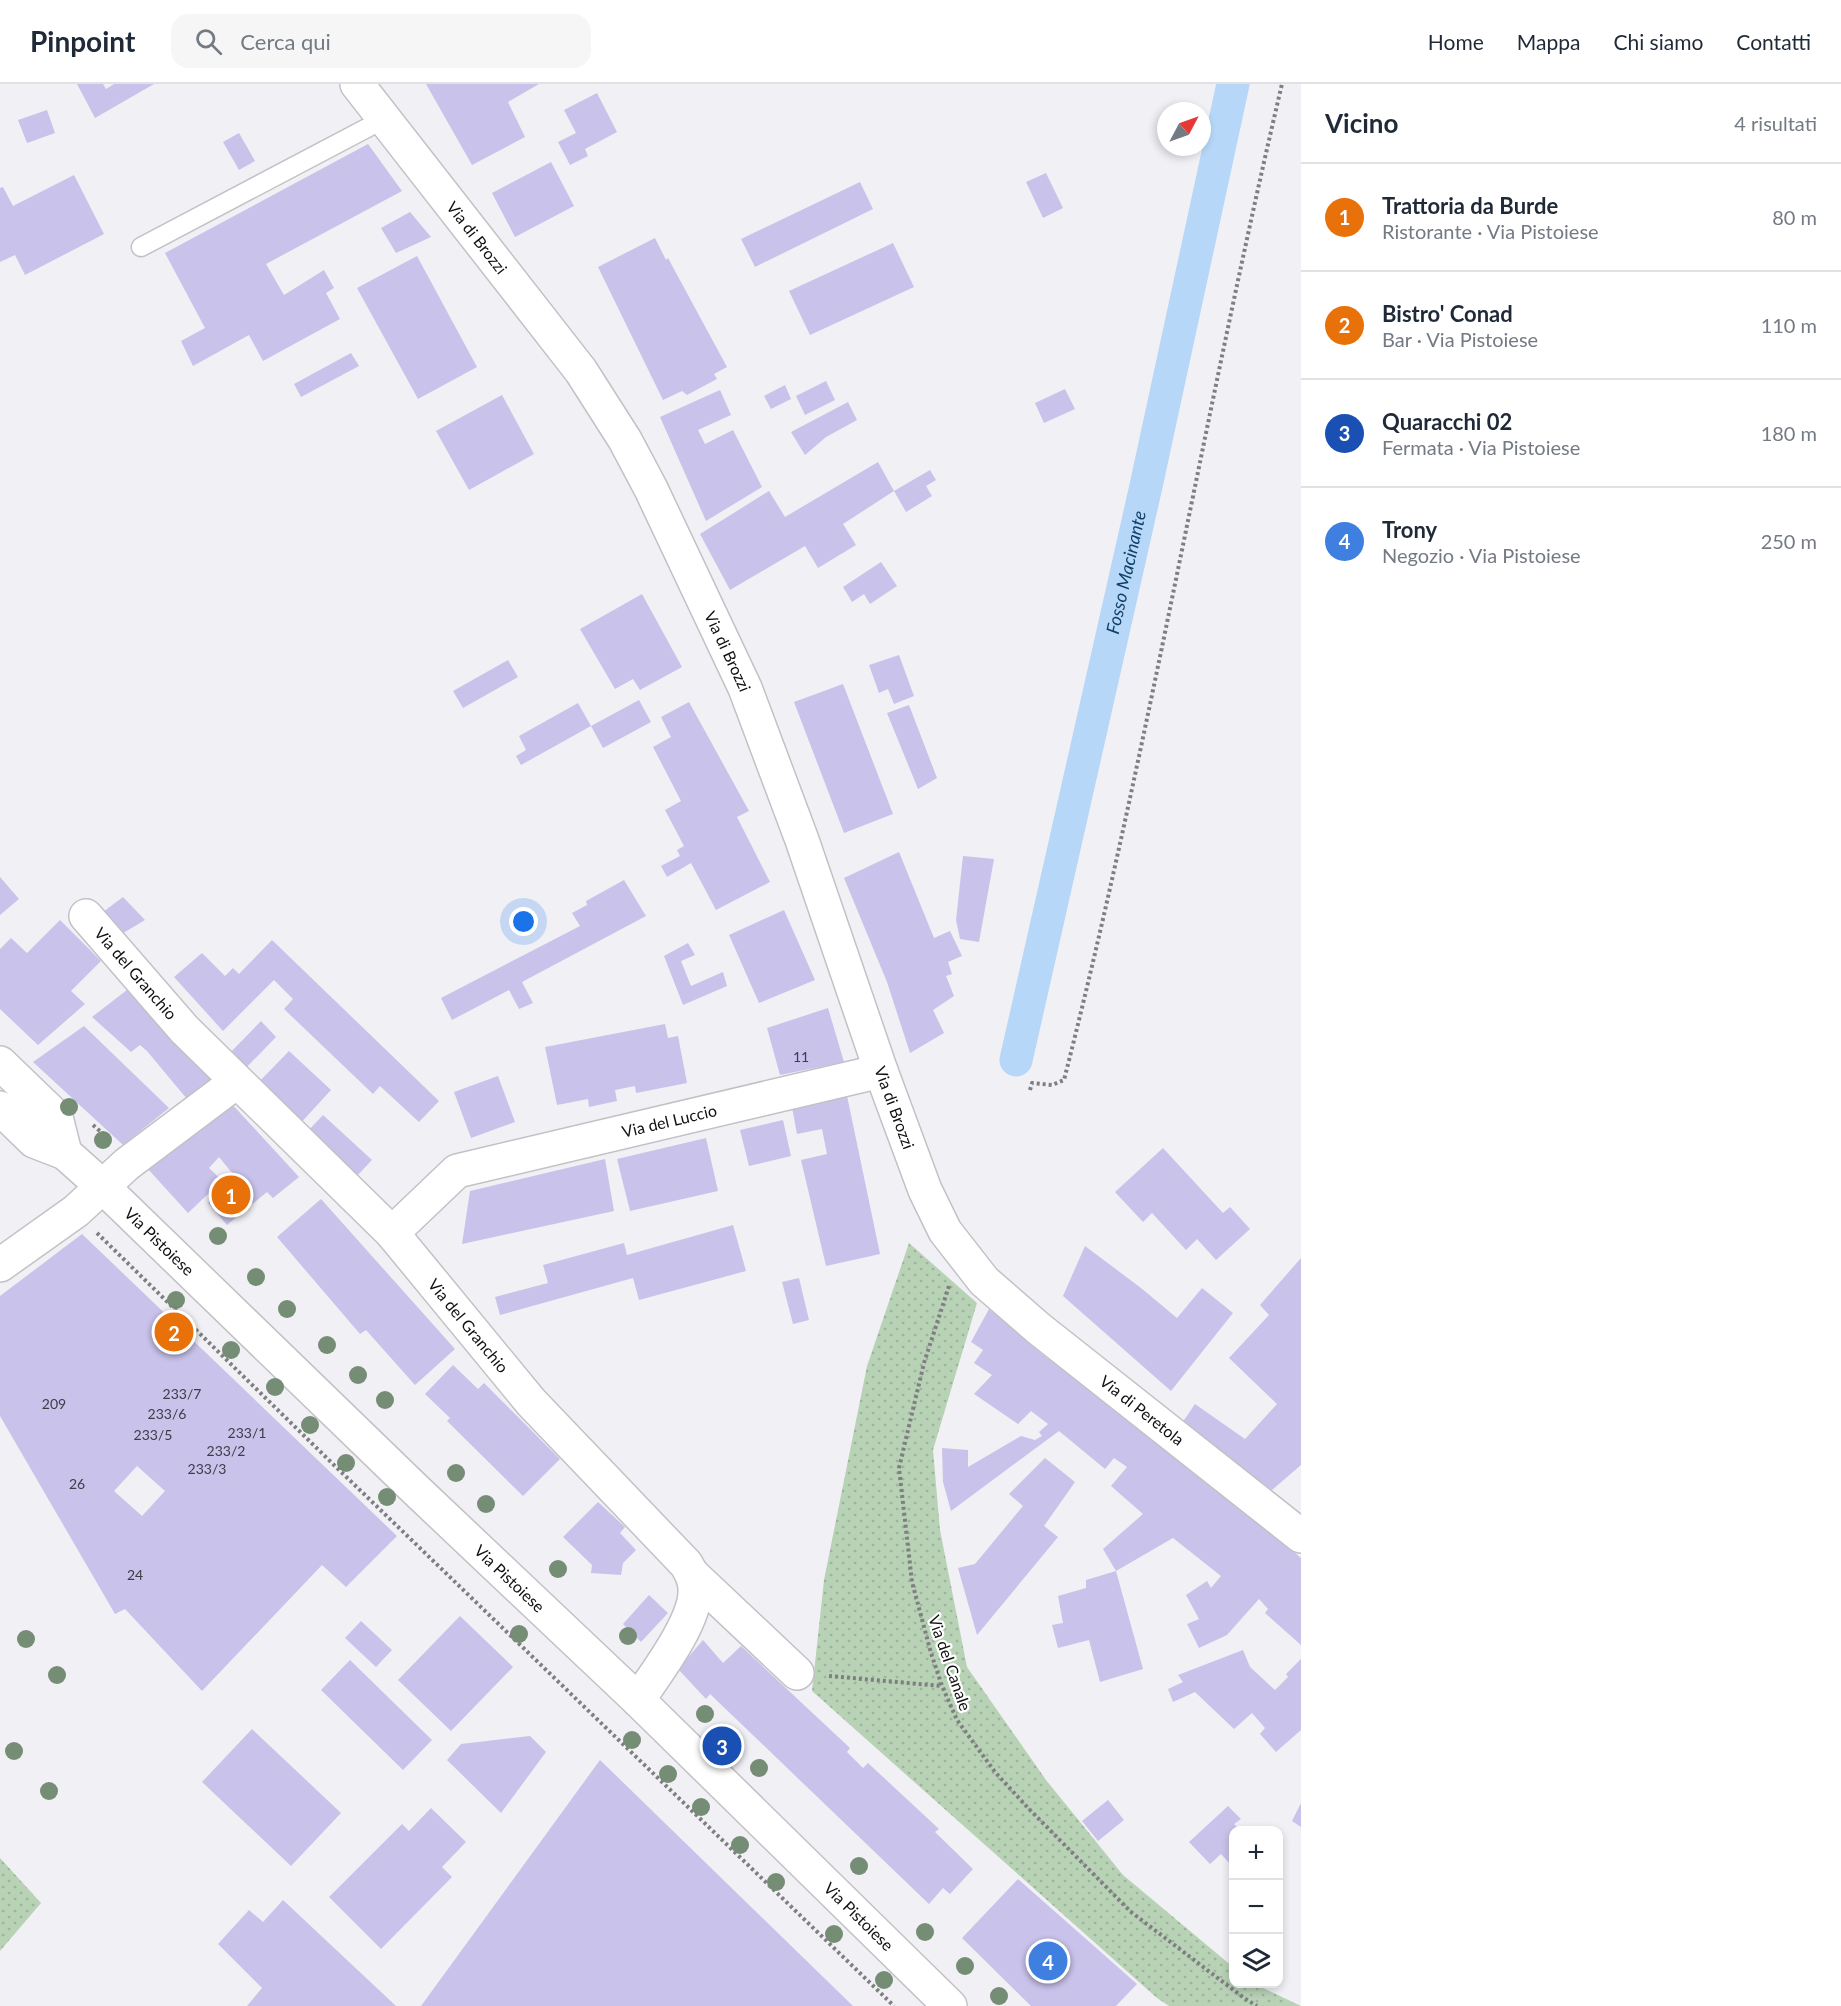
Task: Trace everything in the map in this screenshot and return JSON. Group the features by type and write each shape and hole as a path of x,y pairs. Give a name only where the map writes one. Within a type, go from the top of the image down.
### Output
{"street":[{"name":"Via di Brozzi","path":"357,84 581,371 625,440 651,489 745,688 802,840 881,1071 925,1190 954,1245 984,1281"},
{"name":"Via del Granchio","path":"86,916 184,1029 392,1233 531,1402 587,1463 666,1541 686,1563 693,1575 797,1673"},
{"path":"0,1063 56,1117 65,1153"},
{"name":"Via del Luccio","path":"392,1233 457,1171 881,1071"},
{"path":"0,1265 76,1211 126,1164 236,1082"},
{"name":"Via Pistoiese","path":"0,1108 34,1141 65,1153 102,1186 416,1490 638,1700 950,2006"},
{"name":"Via di Peretola","path":"984,1281 1062,1348 1301,1536"},
{"path":"638,1700 672,1649 689,1616 696,1591 693,1575"}],"lane":[{"path":"141,247 384,119"}],"path":[{"path":"1030,1090 1032,1083 1052,1085 1064,1080 1092,969 1230,315 1282,84"},
{"path":"89,1225 343,1474 894,2006"},
{"name":"Via del Canale","path":"952,1277 924,1363 899,1468 912,1582 942,1686 957,1720 995,1772 1036,1816 1131,1912 1257,2006"},
{"path":"797,1673 942,1686"}],"green space":[{"path":"909,1243 977,1303 933,1450 940,1530 967,1667 1046,1780 1123,1875 1229,1964 1229,1988 1263,1988 1301,2006 1169,2006 1157,1998 812,1691 824,1580 867,1366"},
{"path":"0,1858 41,1903 0,1951"}],"building":[{"path":"77,84 103,84 106,89 114,84 154,84 95,118"},
{"path":"426,84 539,84 508,102 525,137 472,165"},
{"path":"597,93 617,132 585,149 588,156 570,165 558,142 576,133 564,110"},
{"path":"47,110 55,133 27,143 18,120"},
{"path":"239,133 255,161 239,170 223,142"},
{"path":"368,144 402,191 266,264 284,295 324,270 334,288 326,293 340,319 263,361 249,335 193,366 181,341 205,328 165,253"},
{"path":"551,162 574,206 515,237 492,193"},
{"path":"1046,173 1063,208 1043,218 1026,182"},
{"path":"74,175 104,234 25,275 15,255 0,262 0,188 3,187 13,206"},
{"path":"860,182 873,209 755,267 741,239"},
{"path":"410,212 431,237 396,253 381,228"},
{"path":"655,238 727,367 714,374 717,379 687,395 682,391 663,400 598,267"},
{"path":"893,243 914,287 810,335 789,291"},
{"path":"417,256 477,367 418,399 357,288"},
{"path":"351,353 359,366 301,397 294,384"},
{"path":"826,381 835,400 805,415 796,396"},
{"path":"785,385 791,399 771,409 764,396"},
{"path":"1065,389 1075,409 1044,423 1035,403"},
{"path":"720,390 731,415 698,430 705,444 733,430 762,487 706,521 660,417"},
{"path":"502,395 534,454 469,490 436,431"},
{"path":"848,402 857,420 826,437 805,455 791,432"},
{"path":"878,462 894,491 843,524 856,545 818,568 805,546 730,590 700,534 769,491 785,517"},
{"path":"930,470 936,480 926,486 932,496 906,512 894,491"},
{"path":"881,562 897,586 870,604 864,594 852,602 843,587"},
{"path":"642,594 682,667 640,690 633,679 615,689 580,629"},
{"path":"899,655 914,696 894,704 888,689 879,693 869,665"},
{"path":"508,660 518,677 463,708 453,691"},
{"path":"843,684 893,814 844,833 794,702"},
{"path":"639,700 651,722 603,748 591,726"},
{"path":"689,702 749,811 737,817 770,882 716,910 691,863 667,877 661,866 680,856 677,850 684,846 665,810 681,801 653,747 671,737 661,717"},
{"path":"578,703 591,726 521,765 516,756 526,750 519,736"},
{"path":"909,705 937,778 918,789 887,713"},
{"path":"899,852 934,938 950,931 962,956 948,962 952,974 946,976 954,996 933,1010 944,1033 910,1053 887,982 844,878"},
{"path":"963,856 994,859 979,942 960,939 956,920"},
{"path":"0,877 19,899 0,915"},
{"path":"624,880 646,916 522,982 533,1003 519,1009 509,990 452,1020 441,998 580,926 572,913 587,905 586,901"},
{"path":"123,897 145,920 120,935 103,912"},
{"path":"784,910 815,980 759,1003 729,935"},
{"path":"60,920 101,961 71,991 85,1004 38,1045 0,1009 0,949 11,938 27,953"},
{"path":"272,940 439,1101 419,1122 380,1086 373,1094 284,1009 293,999 274,980 223,1031 174,977 202,953 225,976 233,968 239,974"},
{"path":"688,943 695,955 681,961 691,986 723,972 727,986 683,1005 664,956"},
{"path":"136,983 214,1077 187,1099 147,1051 140,1045 131,1052 92,1017"},
{"path":"828,1008 844,1062 780,1075 767,1028"},
{"path":"261,1021 276,1037 243,1071 227,1056"},
{"path":"665,1024 668,1038 678,1036 687,1083 636,1093 635,1086 615,1090 617,1101 589,1107 588,1099 557,1105 545,1047"},
{"path":"84,1026 169,1108 123,1145 33,1062"},
{"path":"289,1051 331,1090 297,1127 254,1087"},
{"path":"498,1076 515,1122 471,1138 454,1092"},
{"path":"846,1091 880,1254 826,1266 801,1160 827,1154 822,1129 797,1134 791,1102"},
{"path":"230,1102 299,1177 273,1198 267,1192 227,1225 208,1203 212,1199 208,1194 188,1213 147,1168","holes":["219,1157 237,1179 228,1186 209,1168"]},
{"path":"323,1115 372,1160 356,1177 307,1132"},
{"path":"783,1120 791,1156 749,1166 740,1130"},
{"path":"706,1138 718,1191 630,1211 617,1159"},
{"path":"1163,1148 1223,1213 1230,1207 1250,1229 1216,1260 1197,1239 1186,1250 1152,1213 1143,1222 1115,1192"},
{"path":"605,1159 614,1211 462,1244 470,1191"},
{"path":"321,1199 455,1349 415,1385 366,1330 360,1334 277,1237"},
{"path":"733,1225 746,1271 639,1300 633,1278 500,1315 495,1297 548,1283 543,1265 624,1243 627,1255"},
{"path":"82,1234 397,1536 346,1587 322,1565 202,1691 125,1609 115,1614 0,1416 0,1296","holes":["137,1466 165,1491 142,1516 114,1491"]},
{"path":"1085,1246 1177,1318 1202,1288 1233,1313 1171,1391 1063,1296"},
{"path":"1301,1258 1301,1465 1272,1490 1211,1450 1180,1426 1195,1404 1245,1439 1277,1404 1229,1358 1269,1315 1260,1305"},
{"path":"799,1278 809,1320 793,1324 782,1282"},
{"path":"989,1309 1042,1354 1092,1390 1208,1485 1245,1509 1301,1558 1301,1645 1265,1613 1268,1609 1259,1599 1227,1635 1199,1648 1187,1624 1199,1619 1186,1595 1207,1581 1211,1588 1221,1576 1173,1538 1116,1571 1103,1549 1143,1514 1111,1486 1127,1467 1114,1458 1105,1469 1059,1431 951,1511 943,1482 942,1448 968,1450 968,1467 1021,1436 1035,1440 1042,1436 1039,1432 1048,1424 1031,1411 1018,1424 974,1394 992,1375 974,1363 983,1350 971,1342"},
{"path":"453,1365 478,1389 484,1383 560,1459 523,1496 447,1421 450,1418 425,1394"},
{"path":"1045,1458 1075,1482 1044,1526 1058,1537 977,1635 958,1568 975,1564 1023,1506 1009,1494"},
{"path":"598,1502 625,1527 620,1533 636,1550 623,1563 621,1575 591,1573 592,1565 563,1537"},
{"path":"1116,1571 1143,1669 1100,1682 1089,1640 1058,1648 1052,1625 1063,1623 1058,1596 1086,1588 1086,1580"},
{"path":"649,1595 668,1613 641,1642 623,1624"},
{"path":"460,1616 513,1667 451,1731 398,1680"},
{"path":"361,1621 392,1650 376,1667 345,1638"},
{"path":"703,1640 723,1663 741,1646 850,1748 847,1752 863,1768 868,1763 939,1829 935,1832 973,1869 950,1894 943,1888 929,1904 710,1694 706,1699 678,1669"},
{"path":"1243,1650 1250,1667 1275,1690 1288,1677 1286,1674 1301,1659 1301,1730 1276,1752 1260,1734 1265,1728 1252,1713 1234,1729 1195,1692 1173,1702 1168,1689 1183,1682 1178,1675"},
{"path":"350,1660 432,1740 403,1770 321,1690"},
{"path":"252,1729 341,1813 291,1866 202,1782"},
{"path":"530,1736 546,1752 501,1813 447,1760 461,1744"},
{"path":"600,1760 853,2006 421,2006"},
{"path":"1108,1800 1124,1820 1098,1841 1082,1821"},
{"path":"1301,1803 1301,1827 1292,1821"},
{"path":"1228,1806 1241,1819 1234,1824 1236,1826 1229,1826 1229,1863 1221,1854 1210,1864 1189,1842"},
{"path":"431,1808 466,1842 442,1867 452,1877 381,1949 329,1897 402,1824 409,1831"},
{"path":"1018,1879 1137,1984 1116,2006 1031,2006 962,1938"},
{"path":"283,1900 396,2006 247,2006 262,1988 218,1944 249,1910 263,1922"}],"waterway":[{"name":"Fosso Macinante","path":"1016,1060 1146,486 1233,84"}],"place":[{"name":"Trattoria da Burde","path":"231,1195"},
{"name":"Bistro' Conad","path":"174,1332"},
{"name":"Quaracchi 02","path":"722,1746"},
{"name":"Trony","path":"1048,1961"}]}
